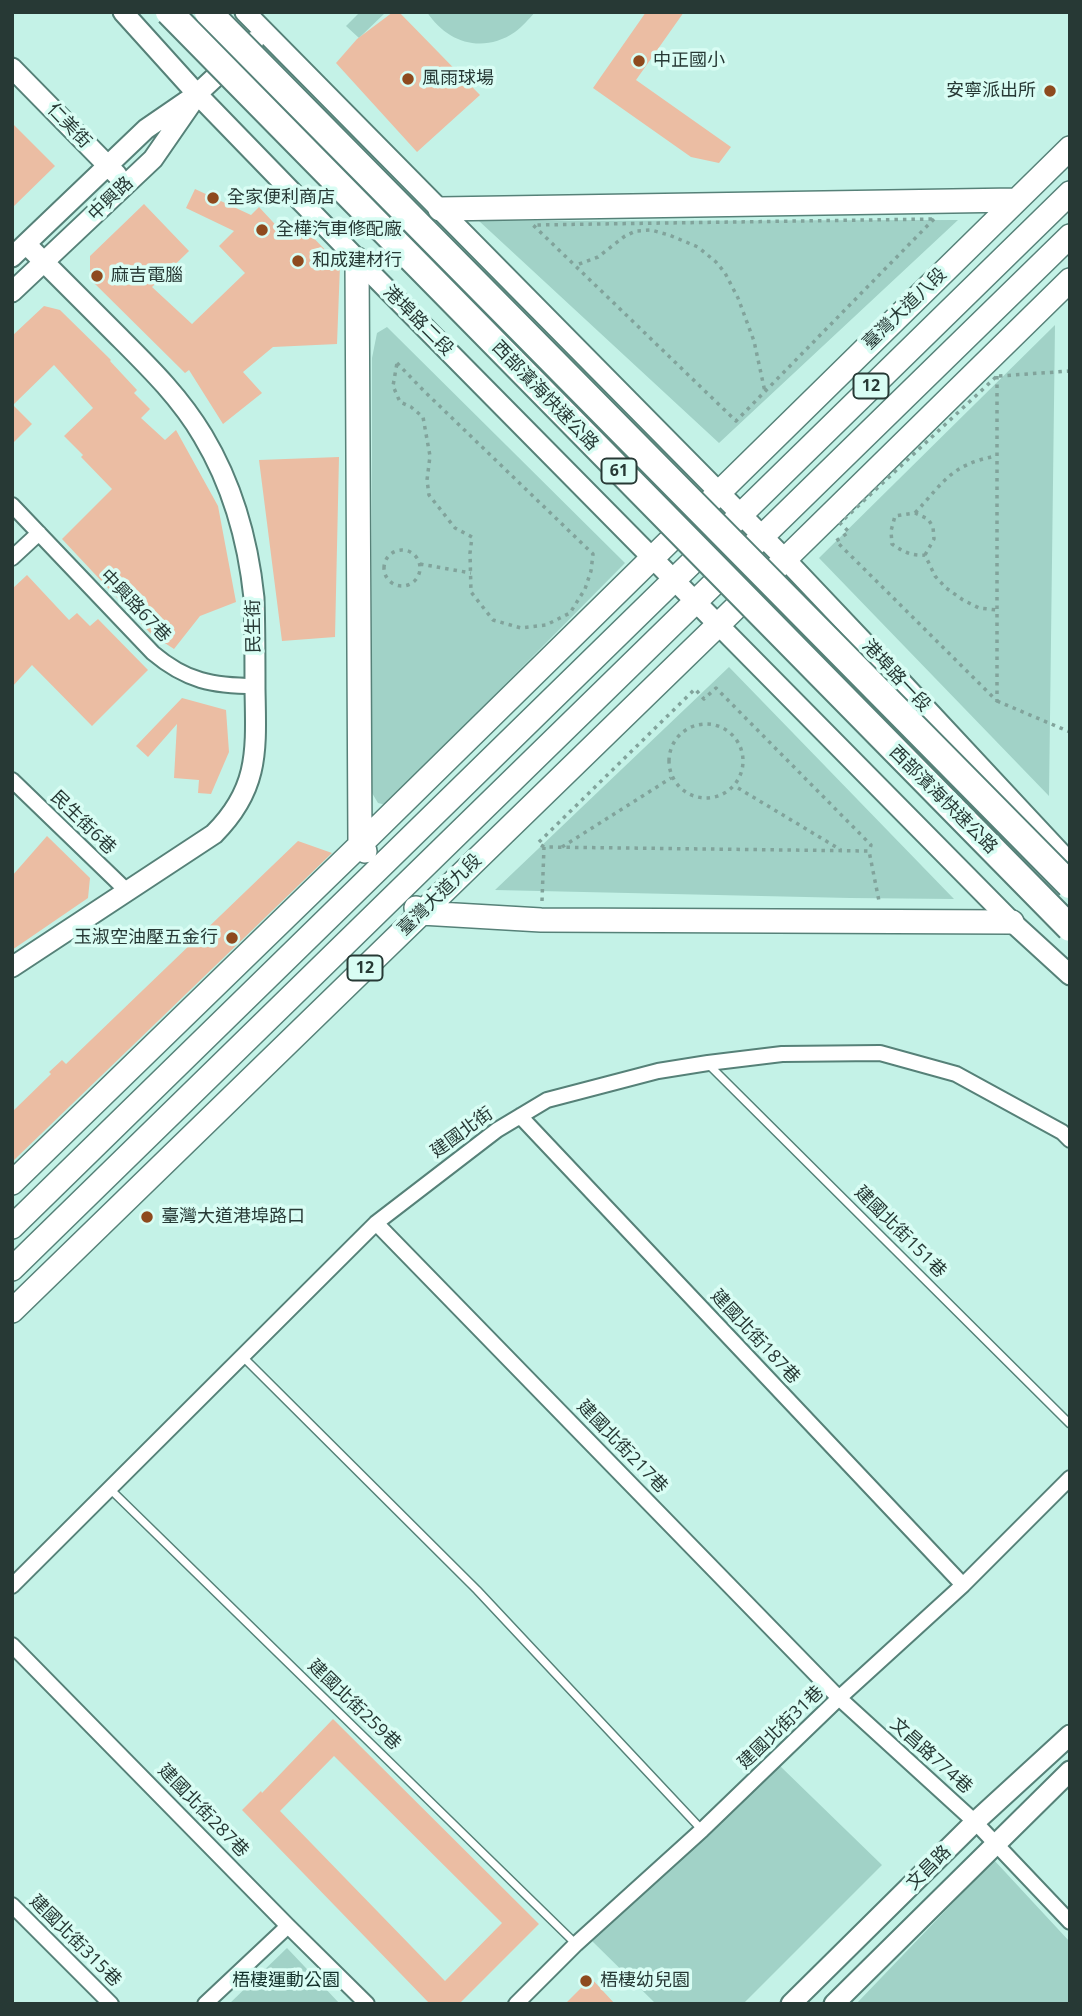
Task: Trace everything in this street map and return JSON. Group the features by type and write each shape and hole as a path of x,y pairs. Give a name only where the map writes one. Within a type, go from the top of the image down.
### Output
{"highway":[{"name":"西部濱海快速公路","path":"169,12 1070,928"},
{"name":"西部濱海快速公路","path":"208,12 1070,885"}],"main road":[{"name":"臺灣大道八段","path":"651,557 1070,148"},
{"name":"臺灣大道八段","path":"673,580 1070,193"},
{"path":"440,209 1016,200"},
{"name":"12","path":"696,602 1066,247"},
{"path":"357,260 360,845 421,913 541,920 1012,922"},
{"name":"12","path":"718,625 1070,280"},
{"name":"12","path":"12,1183 651,557"},
{"name":"12","path":"12,1227 673,580"},
{"name":"臺灣大道九段","path":"12,1269 696,602"},
{"name":"臺灣大道九段","path":"13,1310 718,625"}],"street":[{"name":"港埠路二段","path":"123,12 197,94 357,260 718,625"},
{"path":"245,12 718,492"},
{"name":"中興路","path":"19,250 146,130 197,94 264,31"},
{"name":"仁美街","path":"12,68 126,184"},
{"name":"中興路","path":"12,292 153,159 197,94"},
{"name":"民生街","path":"12,967 209,838 225,824 248,784 256,751 254,598 250,562 243,527 216,459 173,393 44,262 19,250"},
{"name":"港埠路一段","path":"718,492 892,671 1070,863"},
{"name":"中興路67巷","path":"12,505 166,664 202,681 225,686 255,685"},
{"path":"12,558 39,533"},
{"path":"718,625 1012,922 1070,975"},
{"name":"民生街6巷","path":"12,780 128,892"},
{"name":"建國北街","path":"12,1586 376,1223 497,1130 547,1100 658,1071 708,1063 782,1054 880,1053 956,1074 1062,1132 1070,1140"},
{"name":"建國北街187巷","path":"520,1116 963,1585"},
{"name":"建國北街217巷","path":"376,1223 839,1698"},
{"name":"建國北街31巷","path":"516,2004 576,1944 702,1830 839,1698 963,1585 1070,1478"},
{"name":"建國北街287巷","path":"12,1644 367,2004"},
{"name":"文昌路774巷","path":"839,1698 975,1822 1070,1922"},
{"name":"文昌路","path":"791,2004 975,1822 1070,1735"},
{"name":"文昌路","path":"834,2004 1070,1771"},
{"name":"建國北街315巷","path":"12,1905 111,2004"},
{"path":"205,2004 288,1926"}],"lane":[{"name":"建國北街151巷","path":"708,1063 1070,1424"},
{"path":"243,1357 477,1590 702,1830"},
{"name":"建國北街259巷","path":"110,1488 576,1944"}],"path":[{"path":"934,219 765,392 736,421 533,225 934,219"},
{"path":"579,264 598,257 636,231 651,230 668,234 698,247 725,273 744,310 765,392"},
{"path":"397,363 593,554 585,589 570,613 546,625 521,628 493,620 471,592 471,573 472,537 455,528 429,495 427,480 430,456 423,417 400,402 393,386 397,363"},
{"path":"1070,371 997,376 840,523 849,533 836,541 997,701 1070,732"},
{"path":"997,376 997,701"},
{"path":"915,513 952,473 974,461 997,456"},
{"path":"915,513 928,519 933,527 934,539 925,555 915,556 892,544 891,531 895,516 915,513"},
{"path":"420,564 415,580 405,586 391,582 384,571 386,558 401,550 414,554 420,564 471,573"},
{"path":"925,555 935,576 946,588 979,608 997,610"},
{"path":"869,851 544,848 538,843 695,689 704,699 716,688 871,845 869,851 883,922"},
{"path":"699,724 722,727 738,742 743,753 740,777 733,787 721,795 709,799 696,798 680,788 672,778 669,765 677,738 687,729 699,724"},
{"path":"561,848 672,778"},
{"path":"738,788 843,850"},
{"path":"541,920 544,848"}],"green space":[{"path":"360,12 386,12 359,38 346,26"},
{"path":"427,12 535,12 515,32 503,39 478,44 455,38 435,23"},
{"path":"958,220 719,443 479,221"},
{"path":"1055,325 1049,796 819,558"},
{"path":"387,327 625,563 386,805 378,803 372,793 372,358 377,333"},
{"path":"729,667 954,899 495,890"},
{"path":"779,1765 882,1865 743,2004 656,2004 591,1940"},
{"path":"994,1860 1070,1942 1070,2004 856,2004"},
{"name":"梧棲運動公園","path":"287,1948 340,2004 229,2004"}],"building":[{"name":"風雨球場","path":"393,12 399,12 480,95 417,152 336,63 357,39"},
{"path":"646,12 684,12 636,80 731,147 719,163 691,157 593,88"},
{"path":"12,123 55,166 12,208"},
{"path":"195,189 251,215 259,207 285,235 298,222 340,265 337,344 273,347 243,372 262,393 223,424 189,370 185,373 90,279 90,256 144,204 189,251 152,287 192,324 245,273 219,246 234,231 186,208"},
{"path":"44,306 60,310 137,390 134,393 150,409 141,418 165,440 176,430 218,506 236,602 200,616 174,649 151,634 62,539 112,489 64,436 93,408 54,365 13,405 32,424 12,444 12,336"},
{"path":"339,457 335,637 282,641 259,460"},
{"path":"27,575 69,620 77,613 90,626 98,619 148,670 92,726 32,665 12,687 12,589"},
{"path":"182,698 226,710 229,752 211,794 198,793 199,780 174,778 177,724 148,757 136,746"},
{"path":"47,836 90,878 88,898 12,950 12,876"},
{"path":"298,841 332,853 12,1162 12,1112 51,1074 49,1072 62,1060 66,1064"},
{"path":"333,1719 539,1924 459,2004 430,2004 242,1810 261,1791 262,1793","holes":["334,1756 502,1923 445,1981 280,1811"]},
{"path":"591,1978 615,2004 565,2004"}],"place":[{"name":"中正國小","path":"639,61"},
{"name":"風雨球場","path":"408,79"},
{"name":"安寧派出所","path":"1050,91"},
{"name":"全家便利商店","path":"213,198"},
{"name":"全樺汽車修配廠","path":"262,230"},
{"name":"和成建材行","path":"298,261"},
{"name":"麻吉電腦","path":"97,276"},
{"name":"玉淑空油壓五金行","path":"232,938"},
{"name":"臺灣大道港埠路口","path":"147,1217"},
{"name":"梧棲幼兒園","path":"586,1981"}]}
